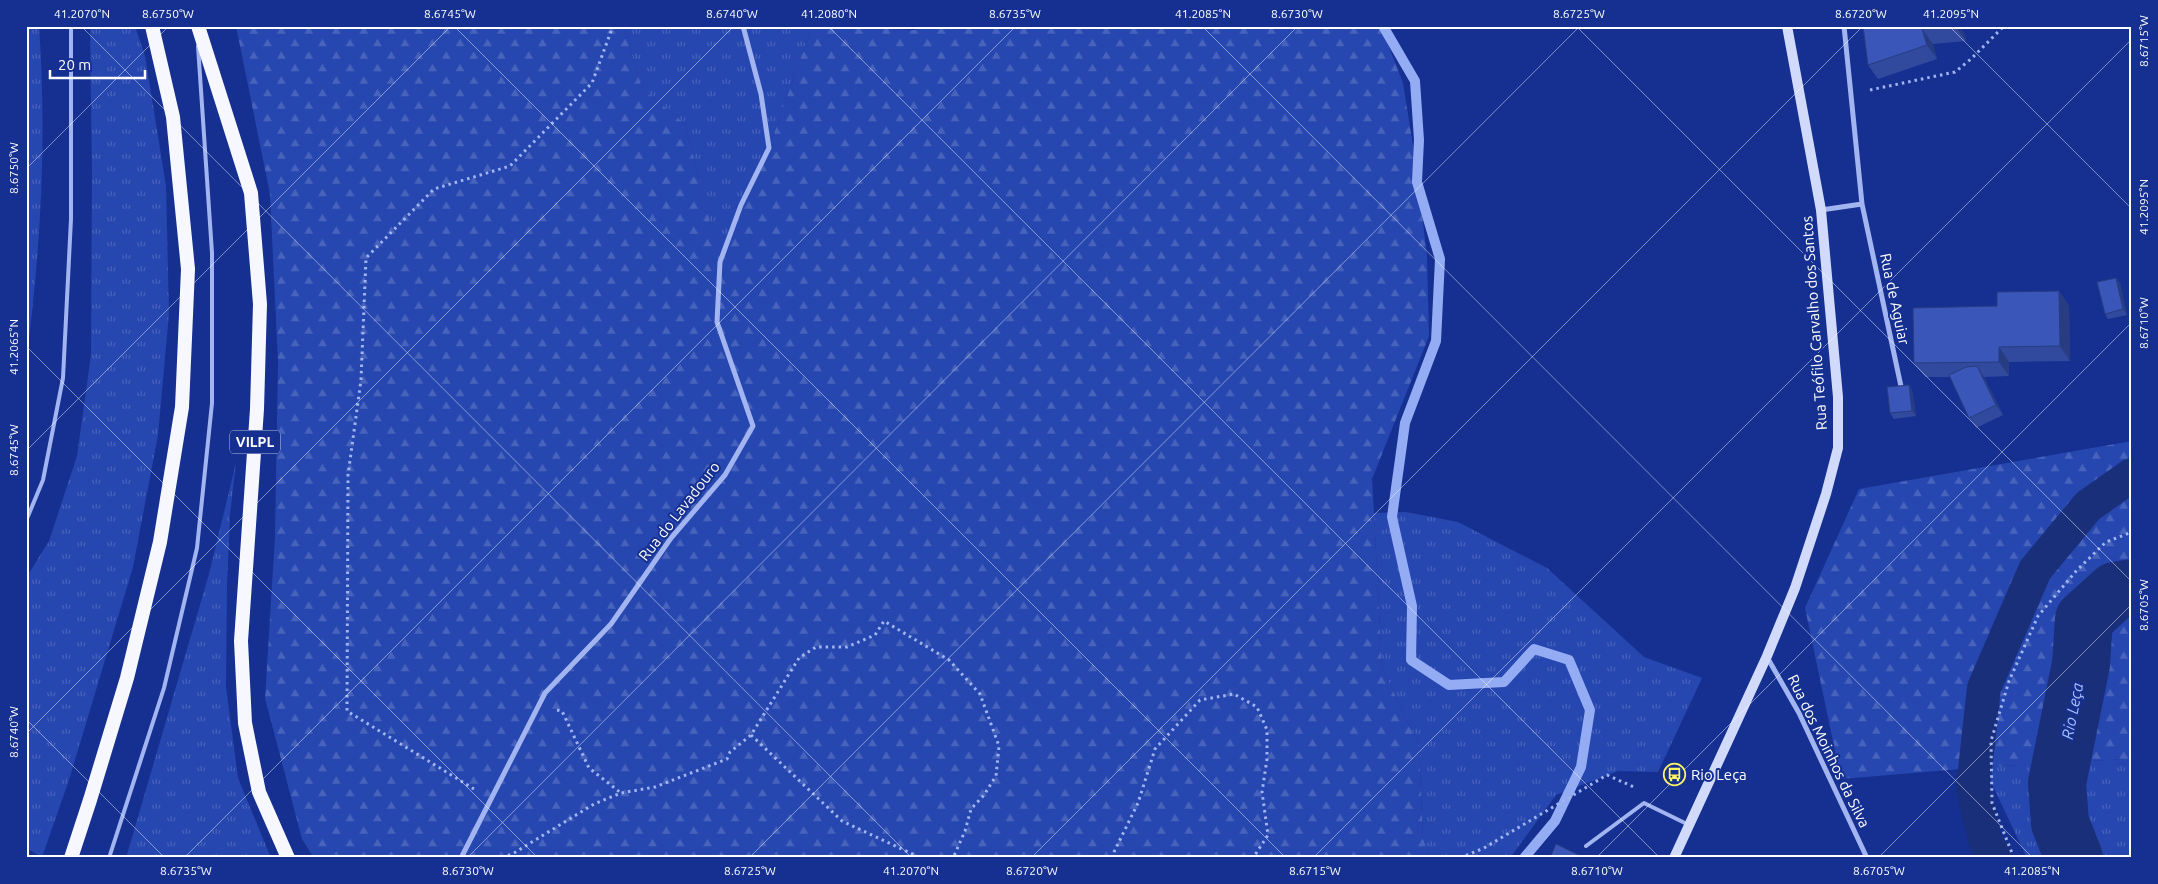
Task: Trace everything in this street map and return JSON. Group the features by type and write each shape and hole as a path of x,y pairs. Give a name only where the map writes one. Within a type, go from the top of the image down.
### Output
{"highway":[{"path":"71,858 127,678 157,551 182,407 188,269 172,117 152,26"},
{"name":"VILPL","path":"197,26 251,193 260,304 256,418 241,650 246,723 259,792 288,858"}],"main road":[{"name":"Rua Teófilo Carvalho dos Santos","path":"1674,858 1767,656 1795,588 1826,494 1838,448 1838,397 1821,210 1787,26"}],"street":[{"name":"Rua do Lavadouro","path":"461,858 545,694 612,624 671,538 725,475 753,426 717,322 720,262 741,205 769,148 761,94 743,26"},
{"name":"Rua de Aguiar","path":"1844,26 1862,204 1903,399"},
{"path":"1821,210 1862,204"},
{"name":"Rua dos Moinhos da Silva","path":"1767,656 1799,713 1867,858"}],"lane":[{"path":"26,522 43,480 64,378 71,220 71,26"},
{"name":"VILPL","path":"109,858 164,688 197,548 212,404 212,253 197,26"},
{"path":"1586,846 1644,803 1689,825"}],"path":[{"path":"491,799 347,711 348,475 361,380 366,258 434,189 510,166 592,83 613,26"},
{"path":"1851,94 1955,72 2004,26"},
{"path":"2014,858 1992,803 1991,741 2009,680 2038,616 2077,570 2106,542 2132,532"},
{"path":"502,858 514,853 594,804 621,793 655,787 727,759 730,752 751,735 800,658 816,647 847,648 875,635 884,621 949,660 980,694 999,746 996,776 984,796 971,809 965,831 953,858"},
{"path":"1110,858 1138,803 1155,749 1200,700 1234,694 1257,707 1267,730 1267,759 1262,792 1268,835 1253,858"},
{"path":"539,704 562,711 589,768 621,793"},
{"path":"751,735 842,820 921,858"},
{"path":"1460,858 1484,848 1607,775 1643,791"}],"green space":[{"path":"26,26 39,26 42,152 39,235 26,361"},
{"path":"90,26 135,26 145,56 166,186 169,313 158,435 133,567 69,780 42,857 26,848 26,578 49,541 77,456 91,355 92,173"},
{"path":"236,26 623,26 642,88 685,124 720,261 741,205 769,148 812,26 914,30 927,26 1381,26 1403,83 1417,171 1427,257 1429,336 1372,479 1382,668 1419,745 1423,837 1429,858 314,858 302,839 265,698 275,537 278,362 270,194"},
{"path":"623,26 812,26 769,148 720,262 685,124 642,88"},
{"path":"2132,441 2132,765 2126,759 1984,767 1841,779 1805,608 1859,489"},
{"path":"236,463 230,514 226,687 238,778 271,858 126,858 209,574"},
{"path":"1406,512 1458,522 1547,568 1644,657 1702,678 1658,772 1618,771 1556,795 1510,858 1429,858 1423,837 1419,745 1382,668 1374,513"},
{"path":"2126,759 2132,765 2132,858 2027,858 1984,767"}],"building":[{"path":"1863,26 1954,26 1922,29 1927,45 1868,65"},
{"path":"2116,278 2123,309 2105,314 2097,282"},
{"path":"2059,291 2060,346 1999,347 1999,362 1914,363 1913,308 1997,306 1997,292"},
{"path":"1977,366 1996,405 1969,418 1949,375 1966,367"},
{"path":"1909,385 1912,411 1890,413 1887,387"},
{"path":"1556,844 1585,858 1550,858"}],"waterway":[{"path":"1383,26 1415,81 1419,140 1417,182 1440,259 1436,341 1405,423 1392,517 1412,606 1411,660 1449,685 1504,682 1534,649 1569,660 1590,710 1581,767 1555,821 1524,858"},
{"path":"1996,858 1986,843 1973,788 1984,688 2035,570 2088,506 2132,475"},
{"name":"Rio Leça","path":"2074,858 2060,823 2057,783 2081,664 2084,619 2115,591 2132,588"}],"place":[{"name":"Rio Leça","path":"1675,774"}]}
